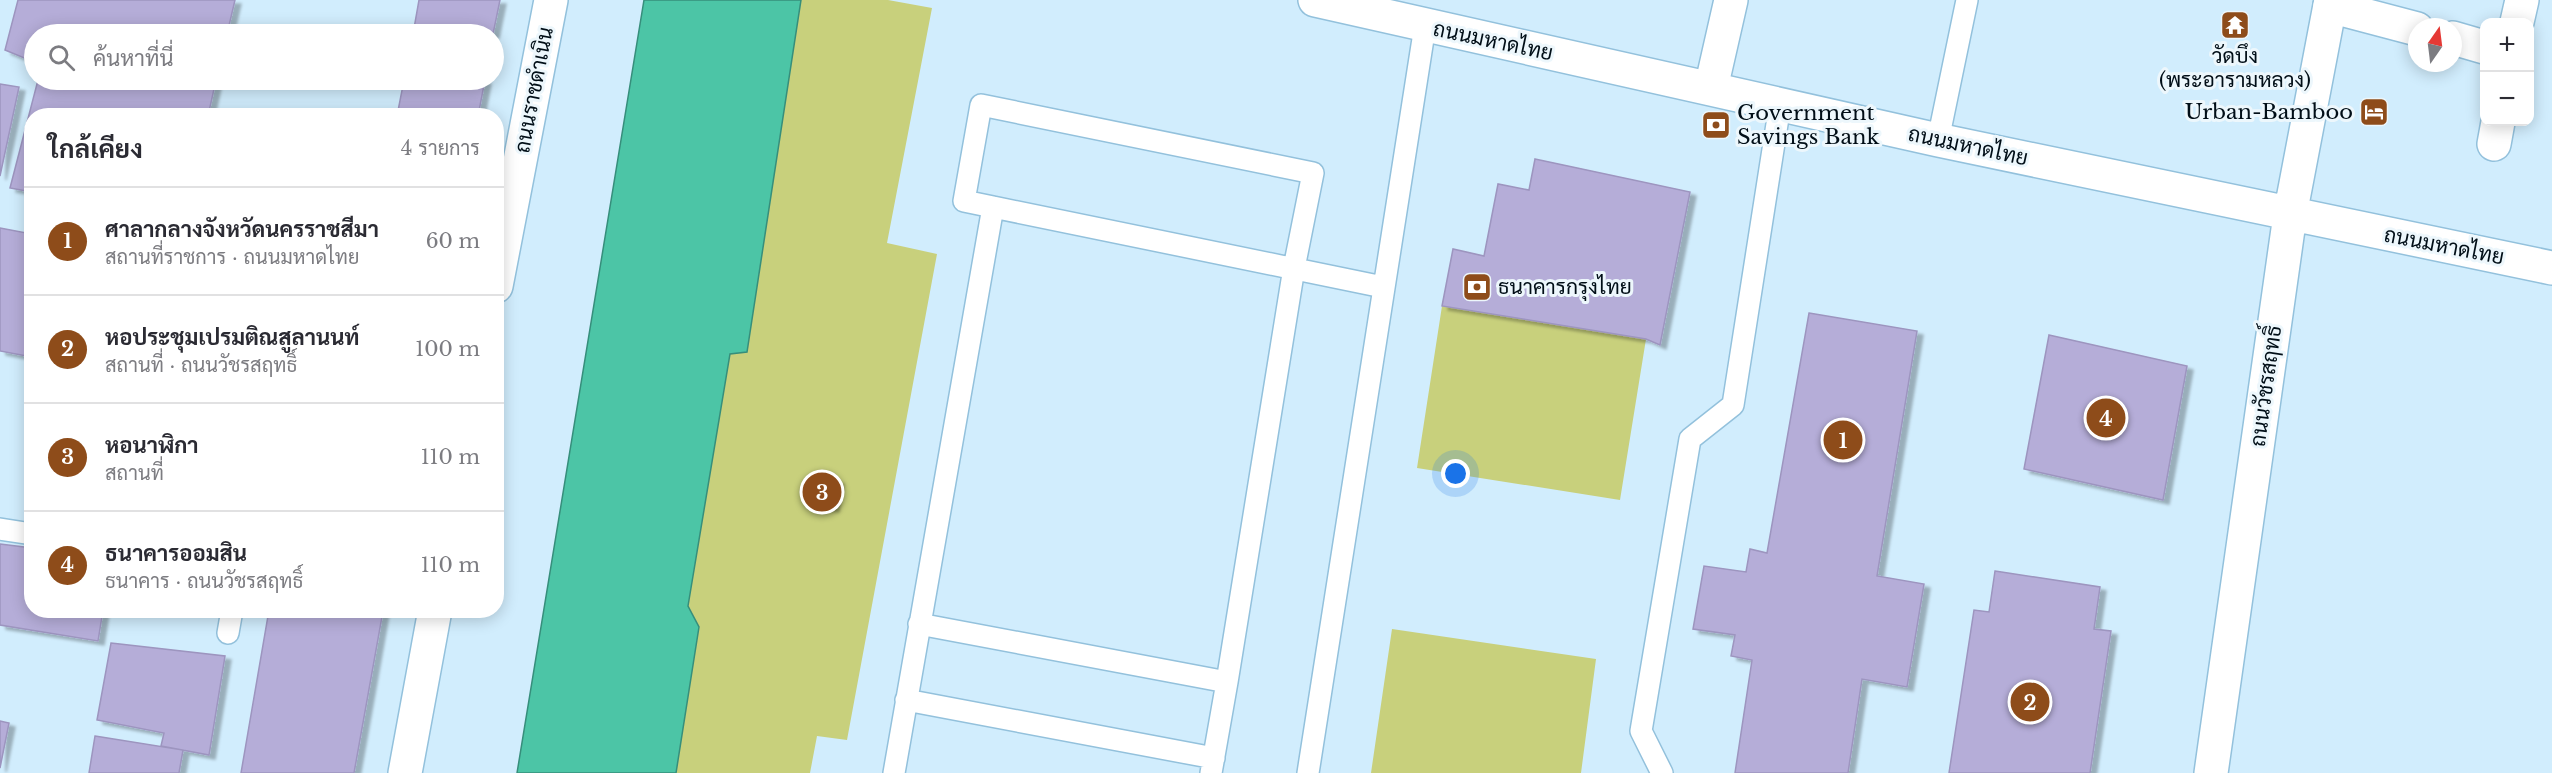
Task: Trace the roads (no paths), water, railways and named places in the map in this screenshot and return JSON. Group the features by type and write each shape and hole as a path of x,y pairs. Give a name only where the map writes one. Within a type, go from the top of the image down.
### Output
{"street":[{"name":"ถนนราชดำเนิน","path":"504,244 551,0"},
{"name":"ถนนมหาดไทย","path":"1316,0 1938,140 2552,268"},
{"path":"1711,88 1731,0"},
{"path":"2518,18 2522,0"},
{"path":"2330,3 2408,26"},
{"name":"ถนนวัชรสฤทธิ์","path":"2211,773 2290,215 2330,3"},
{"path":"2462,40 2480,45"},
{"path":"405,773 434,618"}],"lane":[{"path":"1938,140 1967,0"},
{"path":"1308,773 1425,26"},
{"path":"906,700 1213,766 1294,268 1313,173 981,105 964,201 1294,268 1383,287"},
{"path":"1662,773 1641,731 1690,439 1733,405 1780,105"},
{"path":"894,773 993,207"},
{"path":"0,529 24,533"},
{"path":"228,633 231,618"},
{"path":"919,624 1227,682"}],"place":[{"name":"วัดบึง (พระอารามหลวง)","path":"2235,25"},
{"name":"Urban-Bamboo","path":"2374,112"},
{"name":"Government Savings Bank","path":"1716,125"},
{"name":"ธนาคารกรุงไทย","path":"1477,287"},
{"name":"ธนาคารออมสิน","path":"2106,418"},
{"name":"ศาลากลางจังหวัดนครราชสีมา","path":"1843,440"},
{"name":"หอนาฬิกา","path":"822,492"},
{"name":"หอประชุมเปรมติณสูลานนท์","path":"2030,702"}]}
